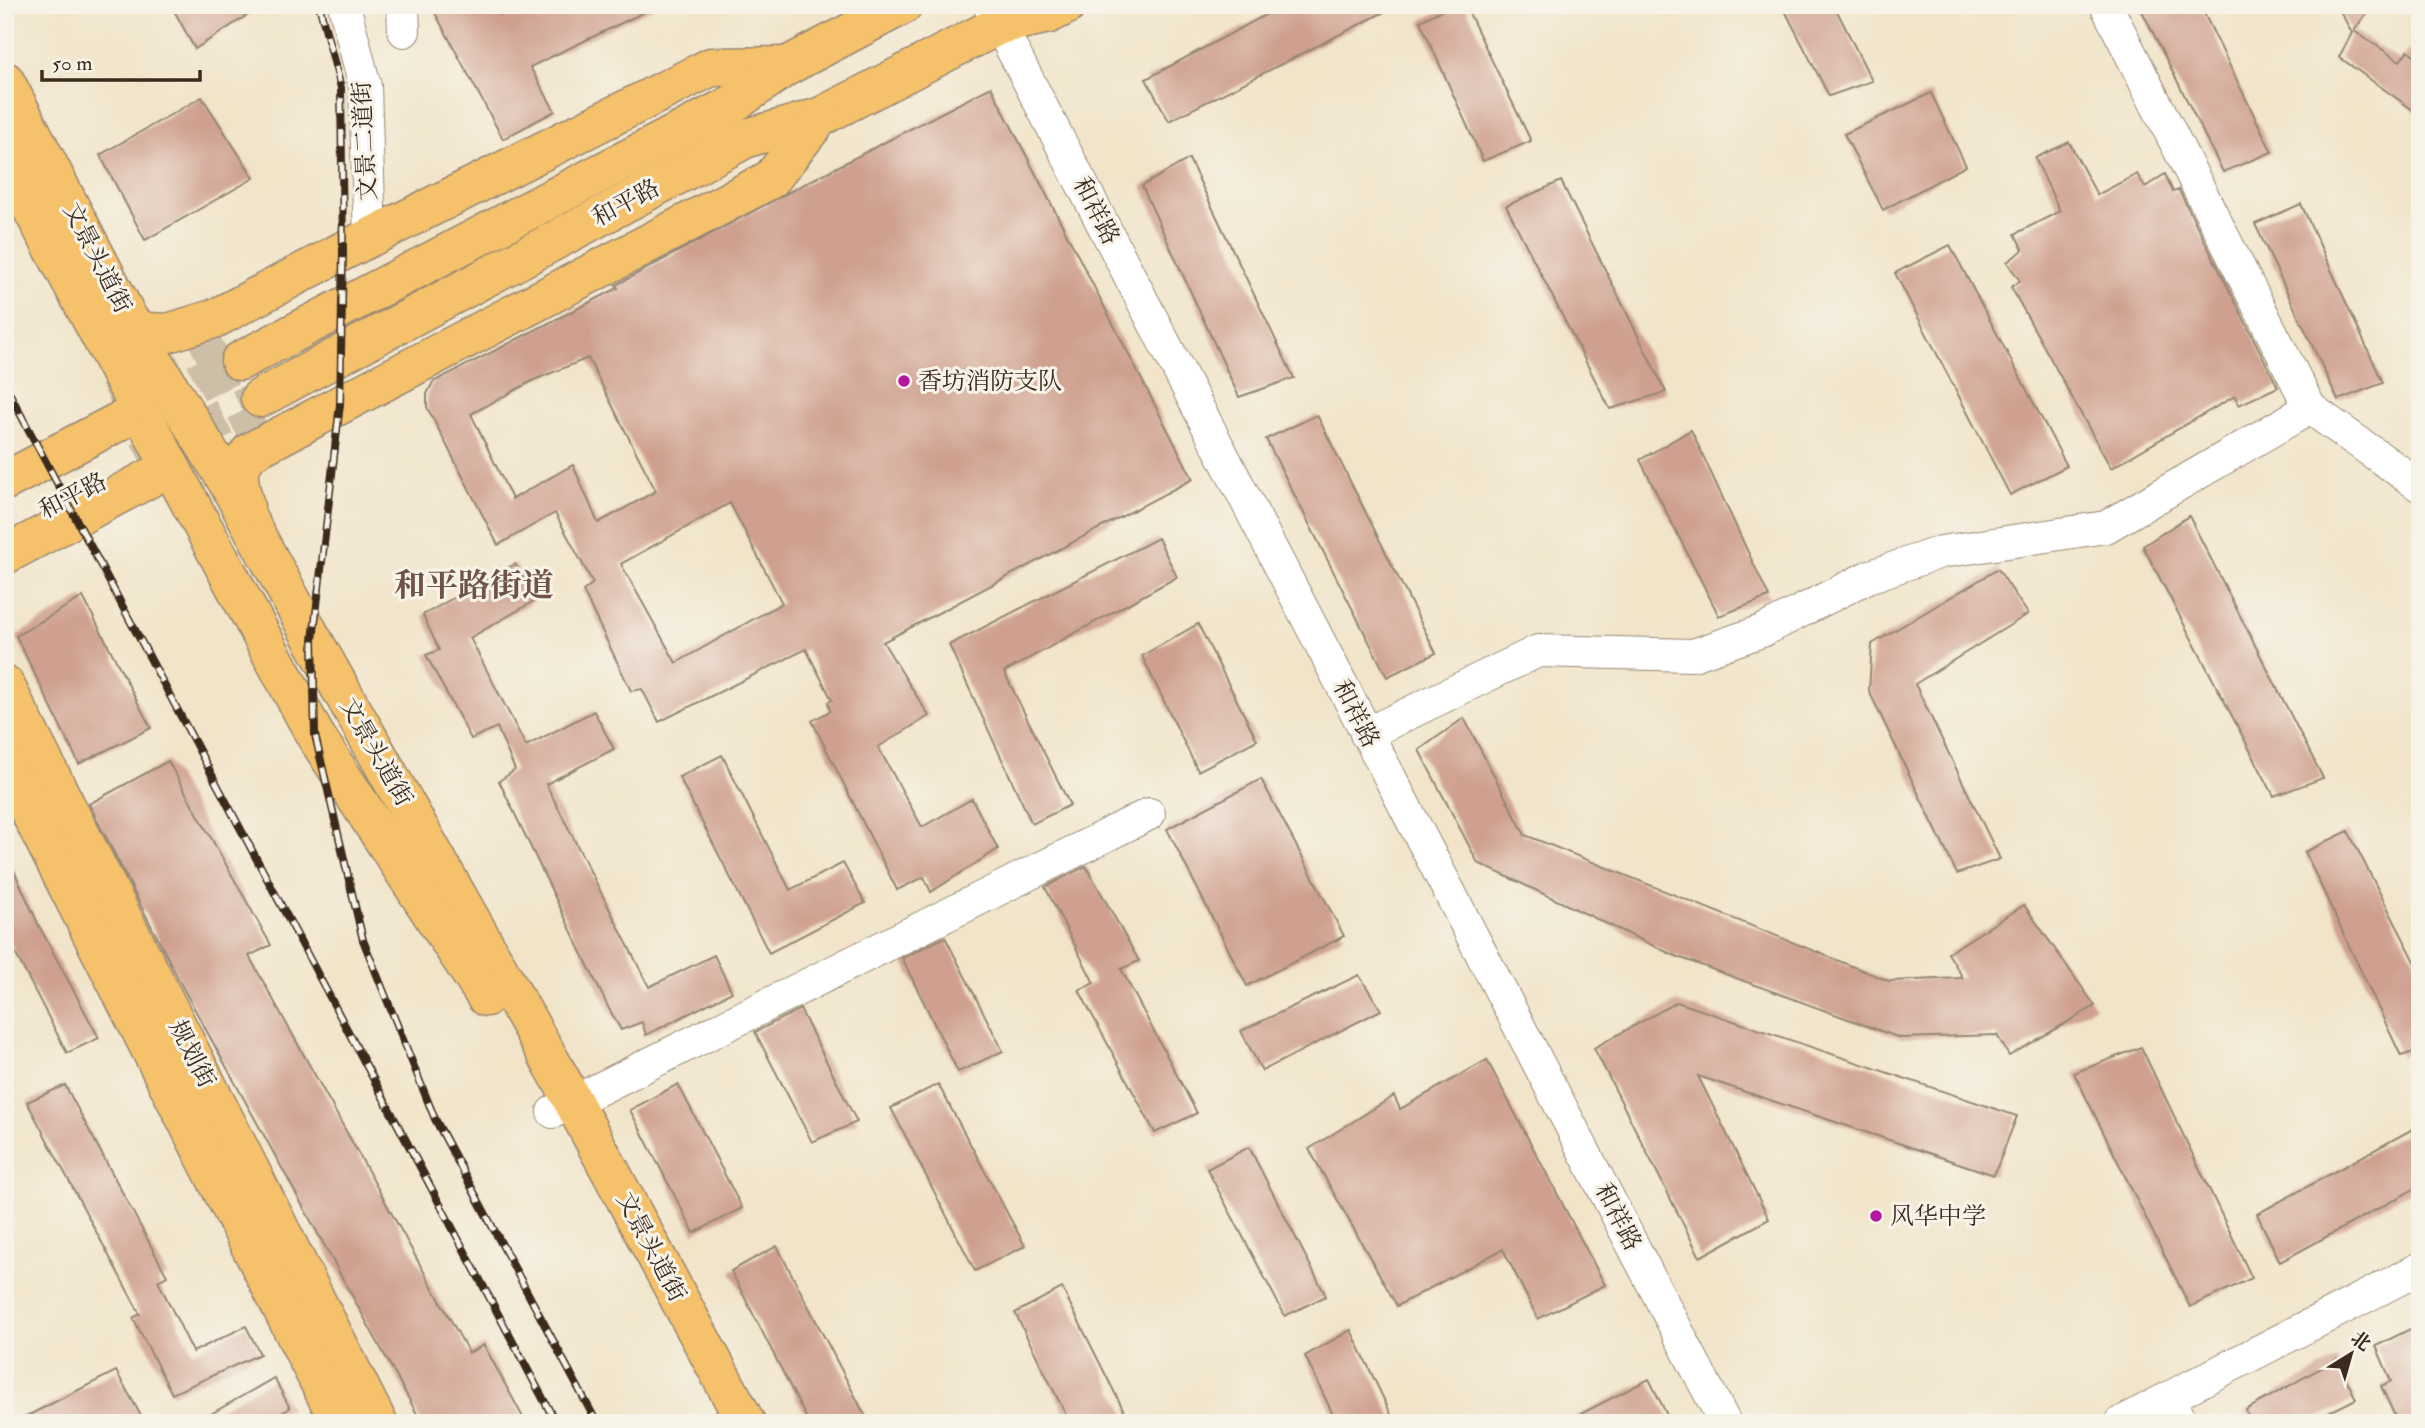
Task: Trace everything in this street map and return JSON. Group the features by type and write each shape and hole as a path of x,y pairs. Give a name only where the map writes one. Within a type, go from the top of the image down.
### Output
{"main road":[{"path":"234,350 719,84 787,66 903,5"},
{"path":"265,407 758,154 1003,12 1049,14 1067,5"},
{"path":"131,326 146,332 168,333 216,318 711,67 787,66"},
{"name":"文景头道街","path":"5,81 131,326 248,519 563,1107 721,1423"},
{"path":"248,519 239,484 239,466 250,452 771,179 820,117"},
{"name":"文景头道街","path":"5,159 315,735 563,1107 746,1423"},
{"name":"和平路","path":"5,454 114,411 5,481"},
{"name":"和平路","path":"5,530 145,470 5,555"},
{"name":"规划街","path":"5,685 378,1423"},
{"name":"规划街","path":"5,763 340,1423"}],"street":[{"name":"文景二道街","path":"344,5 365,86 370,238"},
{"path":"2106,5 2310,408 2420,486"},
{"name":"和祥路","path":"1003,12 1366,734 1725,1423"},
{"path":"1366,734 1538,650 1693,655 1762,631 1868,577 1941,551 2106,527 2310,408"},
{"path":"563,1107 1149,814"},
{"path":"2121,1423 2174,1411 2419,1269"}],"building":[{"path":"171,5 263,5 195,49"},
{"path":"446,5 494,5 500,15 519,5 659,5 530,67 555,111 503,139 434,11"},
{"path":"1284,5 1398,5 1169,121 1146,79"},
{"path":"1452,5 1465,5 1531,141 1483,161 1420,21"},
{"path":"1782,5 1834,5 1872,81 1829,96"},
{"path":"2139,5 2200,5 2272,152 2223,172"},
{"path":"2337,5 2372,5 2354,31 2400,61 2408,50 2420,60 2420,115 2339,57 2352,33"},
{"name":"香坊消防支队","path":"991,87 1193,479 883,642 929,716 878,747 922,827 972,799 998,849 931,892 924,877 897,890 812,721 830,711 828,702 832,700 806,649 659,722 642,689 631,691 583,591 593,583 555,513 498,545 427,407 427,394 433,382 618,288 616,285","holes":["588,358 656,491 598,523 573,465 512,499 471,414 534,380","730,503 782,603 676,663 621,564"]},
{"path":"1931,93 1966,166 1883,210 1844,134"},
{"path":"202,97 254,178 145,240 100,155"},
{"path":"2069,142 2097,195 2137,174 2145,187 2165,174 2173,192 2179,190 2278,387 2239,405 2235,396 2111,468 2011,287 2020,281 2007,262 2023,250 2015,234 2060,211 2035,158"},
{"path":"1189,159 1294,378 1239,397 1142,186"},
{"path":"1561,181 1666,392 1610,409 1506,206"},
{"path":"2301,204 2383,383 2338,400 2255,224"},
{"path":"1950,245 2067,466 2010,495 1895,273"},
{"path":"1317,415 1436,653 1387,677 1266,439"},
{"path":"1691,430 1769,597 1719,616 1640,460"},
{"path":"2189,516 2323,778 2274,796 2143,546"},
{"path":"1158,538 1177,577 1004,672 1070,805 1032,824 949,645"},
{"path":"515,564 536,600 470,638 526,746 594,711 614,749 546,784 649,987 714,955 732,992 646,1035 642,1022 621,1030 608,1007 499,781 515,770 497,727 471,739 426,655 439,650 423,615"},
{"path":"1998,569 2028,614 1915,684 2000,859 1957,874 1869,691 1872,644"},
{"path":"83,597 151,728 79,764 16,636"},
{"path":"1198,624 1257,740 1198,771 1142,656"},
{"path":"1464,718 1525,835 1889,981 1963,978 1948,953 2024,905 2095,1006 2009,1056 1997,1035 1900,1038 1673,955 1478,863 1419,750"},
{"path":"722,755 790,890 843,863 865,903 769,953 679,777"},
{"path":"168,761 271,945 249,956 469,1353 484,1345 526,1423 422,1423 183,988 89,804"},
{"path":"1261,779 1344,936 1247,986 1167,829"},
{"path":"2348,831 2420,971 2420,1050 2401,1056 2305,852"},
{"path":"5,851 39,926 99,1038 67,1053 5,933"},
{"path":"1086,866 1139,961 1121,969 1197,1113 1155,1133 1079,990 1094,983 1045,887"},
{"path":"945,937 1003,1051 958,1072 902,958"},
{"path":"1359,975 1381,1010 1262,1071 1241,1031"},
{"path":"1677,1002 2017,1116 1994,1175 1698,1076 1769,1219 1700,1257 1594,1048"},
{"path":"800,1009 857,1122 812,1142 755,1032"},
{"path":"2141,1047 2252,1278 2190,1307 2074,1073"},
{"path":"1487,1060 1605,1285 1538,1319 1503,1249 1397,1306 1309,1149 1394,1096 1400,1109"},
{"path":"678,1084 742,1208 694,1233 630,1110"},
{"path":"938,1084 1025,1246 975,1271 891,1108"},
{"path":"65,1085 167,1276 158,1281 193,1352 246,1326 260,1354 172,1394 133,1318 140,1314 27,1102"},
{"path":"2420,1125 2420,1186 2280,1262 2257,1214"},
{"path":"1249,1147 1326,1296 1285,1316 1207,1169"},
{"path":"777,1246 869,1423 809,1423 731,1271"},
{"path":"1062,1288 1130,1423 1070,1423 1015,1313"},
{"path":"2420,1324 2420,1423 2398,1423 2381,1386 2391,1381 2376,1346"},
{"path":"1351,1330 1395,1423 1337,1423 1305,1356"},
{"path":"2337,1359 2356,1399 2308,1423 2251,1423 2246,1410"},
{"path":"116,1371 145,1423 13,1423"},
{"path":"274,1378 290,1408 265,1423 195,1423"},
{"path":"1649,1379 1671,1423 1563,1423"}],"tunnel":[{"path":"109,400 228,339"},
{"path":"145,409 240,361"},
{"path":"140,461 260,398"},
{"path":"151,478 269,415"}],"railway":[{"path":"319,5 341,88 343,251 340,404 313,640 315,735 363,940 435,1119 597,1423"},
{"path":"5,385 556,1423"}],"place":[{"name":"香坊消防支队","path":"904,381"},
{"name":"风华中学","path":"1876,1216"}],"district":[{"name":"和平路街道","path":"474,586"}]}
